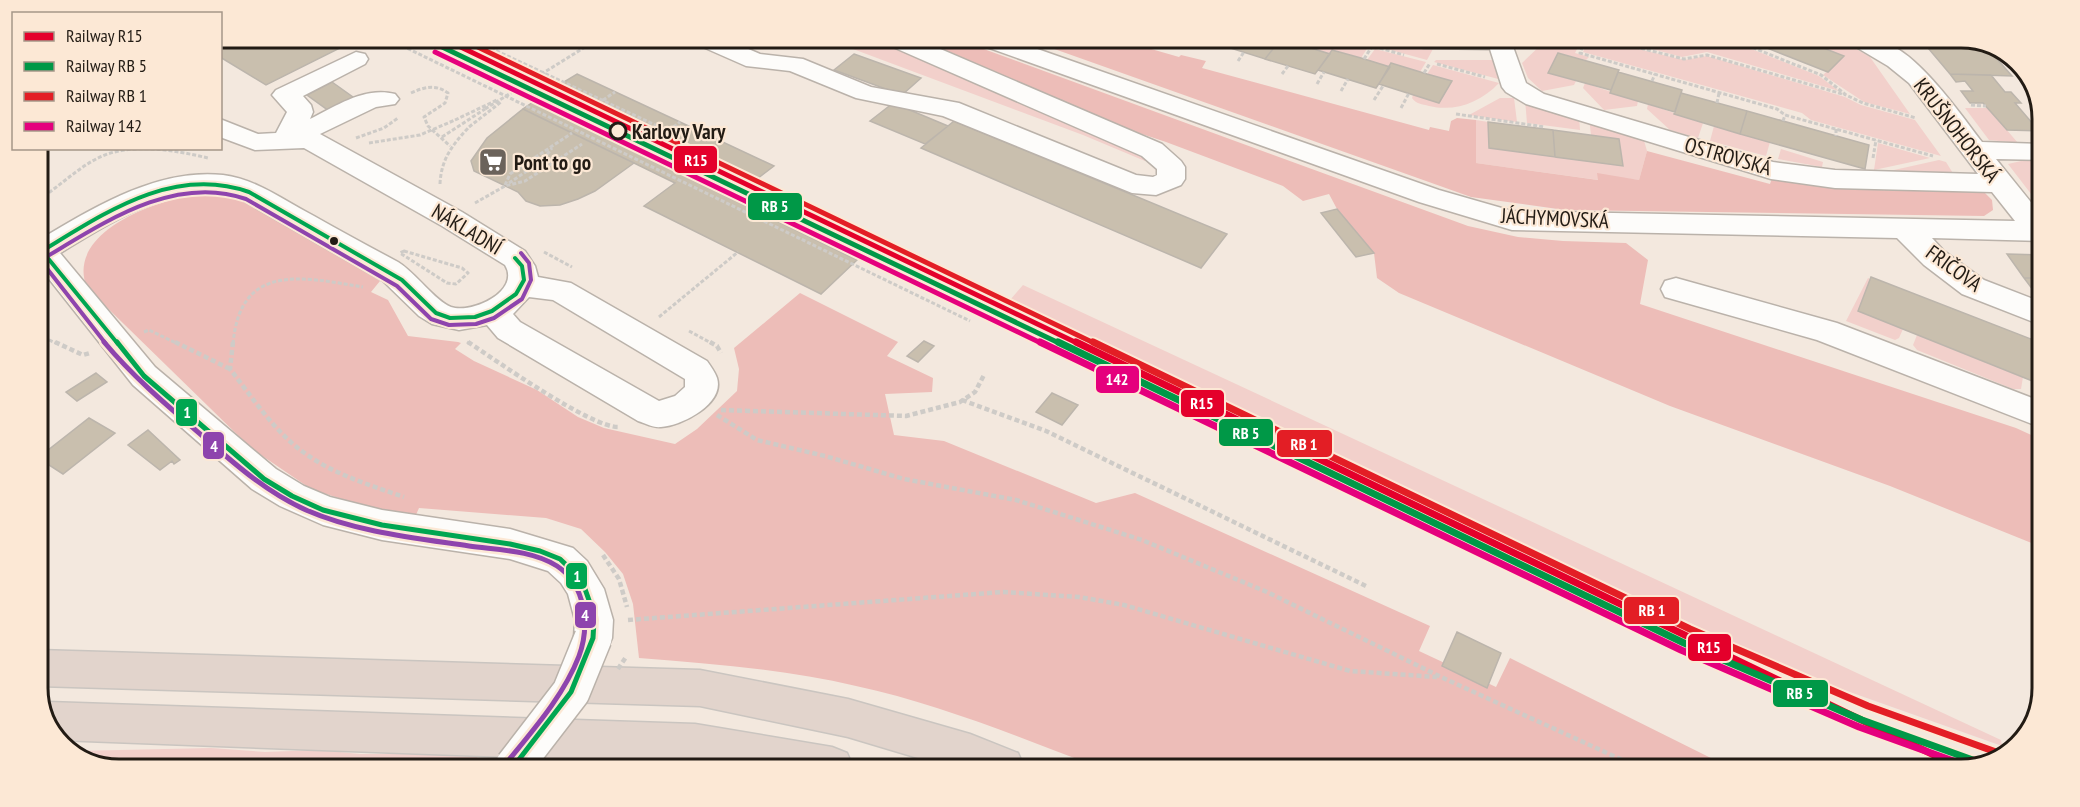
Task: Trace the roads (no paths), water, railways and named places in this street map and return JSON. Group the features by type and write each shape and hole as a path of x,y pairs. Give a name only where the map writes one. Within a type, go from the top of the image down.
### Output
{"highway":[{"path":"48,668 700,688 848,717 983,759"},
{"path":"56,721 695,744 784,759"},
{"path":"67,735 237,726"}],"street":[{"path":"725,48 755,61 794,64 865,93 950,109 1132,184 1156,186 1171,179 1172,167 1160,154 916,48"},
{"name":"JÁCHYMOVSKÁ","path":"1013,48 1429,196 1512,220 2032,231"},
{"name":"OSTROVSKÁ","path":"1503,48 1515,87 1535,99 1771,170 1835,179 1998,183"},
{"name":"KRUŠNOHORSKÁ","path":"1875,48 1897,61 1918,78 1998,183 2032,222"},
{"path":"290,132 300,112 298,105 285,95 356,59"},
{"path":"290,132 311,128 370,100 398,102"},
{"name":"NÁKLADNÍ","path":"222,129 255,142 290,132 309,139 515,258 522,266 524,275 522,285"},
{"path":"1973,150 2032,152"},
{"path":"48,244 138,199 180,186 224,184 249,192 402,280 436,313 450,318 461,319 492,311 510,300 522,285 560,291 696,370 702,376 703,382 701,404 660,414 648,411 509,330 492,311"},
{"name":"FRIČOVA","path":"1905,229 1934,258 1973,287 2032,310"},
{"path":"48,258 144,376 264,479 292,496 323,510 382,525 510,544 540,551 560,559 574,572 585,589 594,620 593,638 571,692 519,759"},
{"path":"1676,289 1826,330 2032,411"}],"rail line":[{"name":"R15","path":"463,48 1942,759"},
{"name":"142","path":"435,52 1681,650 1859,727 1948,759"}],"place":[{"name":"Karlovy Vary","path":"618,131"},
{"name":"Pont to go","path":"493,162"}]}
